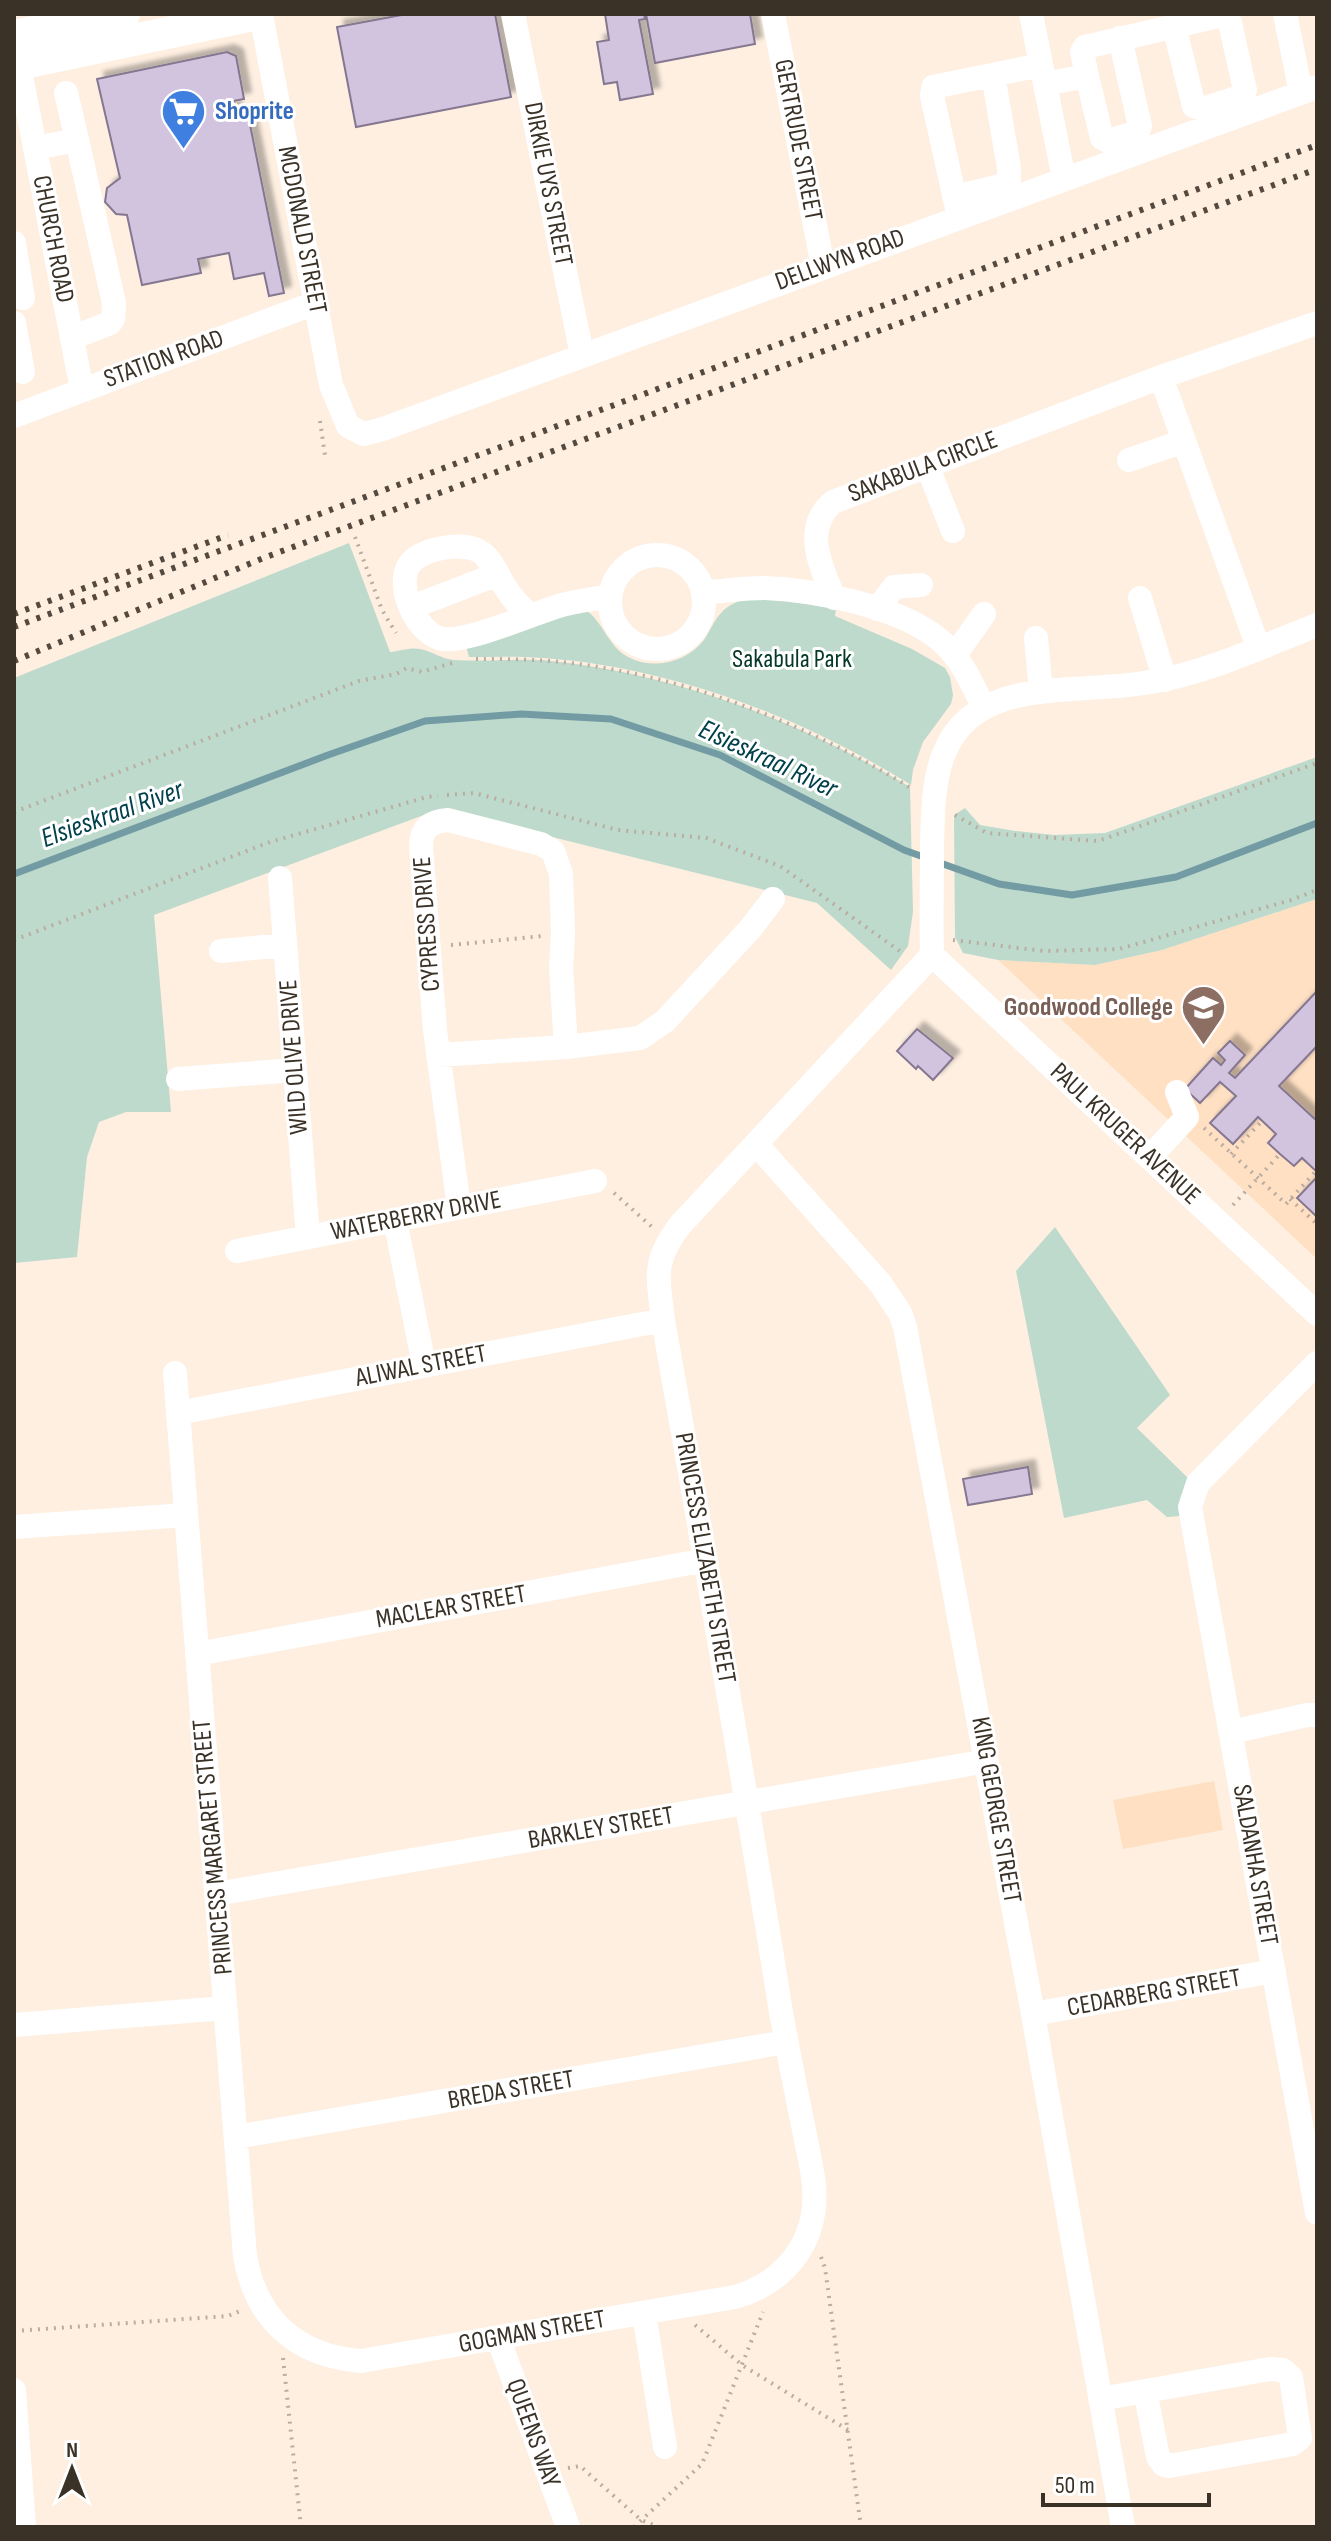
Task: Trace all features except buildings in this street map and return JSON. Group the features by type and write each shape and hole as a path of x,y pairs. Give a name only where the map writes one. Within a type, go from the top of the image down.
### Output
{"main road":[{"path":"15,52 124,14"},
{"path":"15,52 260,14"}],"street":[{"name":"MCDONALD STREET","path":"260,14 331,385 348,426 364,434"},
{"name":"DIRKIE UYS STREET","path":"513,14 582,355"},
{"name":"GERTRUDE STREET","path":"773,14 823,266"},
{"path":"1031,14 1064,179"},
{"path":"1285,14 1309,90"},
{"path":"1120,38 1140,126 1138,132 1108,141 1102,138 1083,48 1120,38 1174,26"},
{"name":"CHURCH ROAD","path":"15,52 82,390"},
{"path":"993,75 1009,179 1001,186 956,207 932,89 937,85 993,75 1087,76"},
{"name":"DELLWYN ROAD","path":"364,434 823,266 956,207 1064,179 1309,90"},
{"path":"66,93 114,311 113,319 105,327 72,338"},
{"path":"35,148 77,140"},
{"path":"14,243 18,299 63,291"},
{"name":"STATION ROAD","path":"14,416 315,303"},
{"path":"14,323 23,372"},
{"name":"SAKABULA CIRCLE","path":"834,598 820,566 816,536 819,520 833,502 1161,377 1317,323"},
{"path":"1161,377 1258,647"},
{"path":"1129,460 1184,441"},
{"path":"927,465 953,531"},
{"path":"530,616 511,597 489,559 472,547 446,547 417,558 408,567 405,583 412,607 425,631 443,639 454,639 530,616 560,605 610,596"},
{"path":"653,555 668,556 691,569 704,592 704,611 697,628 685,641 668,649 650,649 632,643 619,631 611,614 610,596 614,581 624,568 637,559 653,555"},
{"path":"412,607 498,574"},
{"path":"877,609 894,587 921,585"},
{"path":"704,592 763,588 834,598 877,609 929,632 955,655 984,708"},
{"path":"1140,598 1165,680"},
{"path":"955,655 984,614"},
{"path":"667,1241 941,948 931,912 933,801 944,750 958,731 984,708 1016,697 1165,680 1317,625"},
{"path":"1036,638 1041,692"},
{"name":"CYPRESS DRIVE","path":"459,1207 438,1055 421,837 427,827 439,820 448,820 541,844 553,851 561,874 561,975 566,1047"},
{"name":"WILD OLIVE DRIVE","path":"280,878 308,1237"},
{"path":"438,1055 566,1047 640,1038 653,1031 751,928 773,899"},
{"path":"221,951 285,945"},
{"name":"PAUL KRUGER AVENUE","path":"941,948 1150,1157 1317,1314"},
{"path":"178,1079 295,1070"},
{"path":"1150,1157 1187,1117 1177,1092"},
{"name":"KING GEORGE STREET","path":"757,1145 880,1283 900,1313 905,1327 1033,2014 1123,2527"},
{"name":"WATERBERRY DRIVE","path":"237,1251 595,1181"},
{"path":"395,1220 424,1365"},
{"name":"PRINCESS ELIZABETH STREET","path":"667,1241 659,1258 658,1282 663,1320 748,1803 786,2042 815,2194 809,2228 796,2256"},
{"name":"ALIWAL STREET","path":"178,1413 663,1320"},
{"name":"SALDANHA STREET","path":"1317,1363 1198,1483 1191,1497 1191,1517 1317,2213"},
{"name":"PRINCESS MARGARET STREET","path":"175,1373 245,2256 252,2285 270,2315"},
{"path":"14,1527 186,1515"},
{"name":"MACLEAR STREET","path":"197,1654 706,1560"},
{"path":"1231,1732 1317,1715"},
{"name":"BARKLEY STREET","path":"216,1894 987,1761"},
{"name":"CEDARBERG STREET","path":"1033,2014 1274,1971"},
{"path":"14,2025 225,2008"},
{"name":"BREDA STREET","path":"236,2137 786,2042"},
{"name":"GOGMAN STREET","path":"270,2315 307,2348 323,2355 361,2361 751,2292 777,2276 796,2256"},
{"path":"644,2313 665,2447"},
{"name":"QUEENS WAY","path":"498,2338 568,2527"},
{"path":"1100,2399 1145,2391 1270,2369 1283,2370 1291,2377 1300,2438 1293,2444 1174,2466 1164,2465 1158,2457 1145,2391"},
{"path":"14,2390 24,2527"}],"path":[{"path":"355,537 382,610 400,637"},
{"path":"467,659 581,665 691,690 737,705 869,762 987,833 1098,841 1317,763"},
{"path":"14,812 359,681 396,674 407,668 422,672 458,661"},
{"path":"14,940 270,842 427,797 474,793 618,830 706,838 780,866 906,955"},
{"path":"941,948 1044,951 1119,949 1317,890"},
{"path":"429,947 563,934"},
{"path":"1187,1117 1191,1116 1286,1204 1316,1171"},
{"path":"1231,1154 1262,1121"},
{"path":"1229,1209 1280,1154"},
{"path":"595,1181 613,1192 667,1241"},
{"path":"1290,1199 1317,1224"},
{"path":"809,2228 825,2268 861,2527"},
{"path":"634,2527 702,2464 777,2276"},
{"path":"690,2305 693,2324 742,2365 848,2430"},
{"path":"14,2331 270,2315 301,2527"},
{"path":"548,2473 580,2466 641,2520 659,2527"}],"shaded area":[{"name":"Goodwood College","path":"1317,899 1317,1259 998,960 1095,965 1162,950"},
{"path":"1214,1781 1223,1830 1123,1849 1113,1800"}],"green space":[{"path":"349,543 390,652 416,649 454,660 551,661 645,677 737,704 782,722 869,763 910,787 913,912 908,946 891,970 817,903 440,809 154,915 171,1112 126,1112 99,1122 87,1157 77,1257 14,1263 14,678"},
{"name":"Sakabula Park","path":"754,597 836,608 835,616 912,649 945,668 953,695 951,704 923,742 911,785 825,738 734,699 687,684 591,663 534,657 469,657 465,642 584,609 616,647 630,658 650,663 670,662 697,648 725,609"},
{"path":"1317,757 1317,899 1162,950 1095,965 998,960 963,953 955,937 954,815 965,808 980,825 1054,835 1105,833"},
{"path":"1055,1227 1170,1395 1137,1428 1190,1480 1181,1516 1167,1517 1147,1500 1064,1518 1016,1271"}],"waterway":[{"name":"Elsieskraal River","path":"14,874 425,721 521,714 611,719 720,755 904,850 999,884 1072,895 1176,877 1317,823"}],"railway":[{"path":"14,627 1317,145"},
{"path":"14,661 266,557 1317,169"},
{"path":"14,614 228,535"}],"place":[{"name":"Shoprite","path":"184,150"},
{"name":"Goodwood College","path":"1204,1046"}]}
